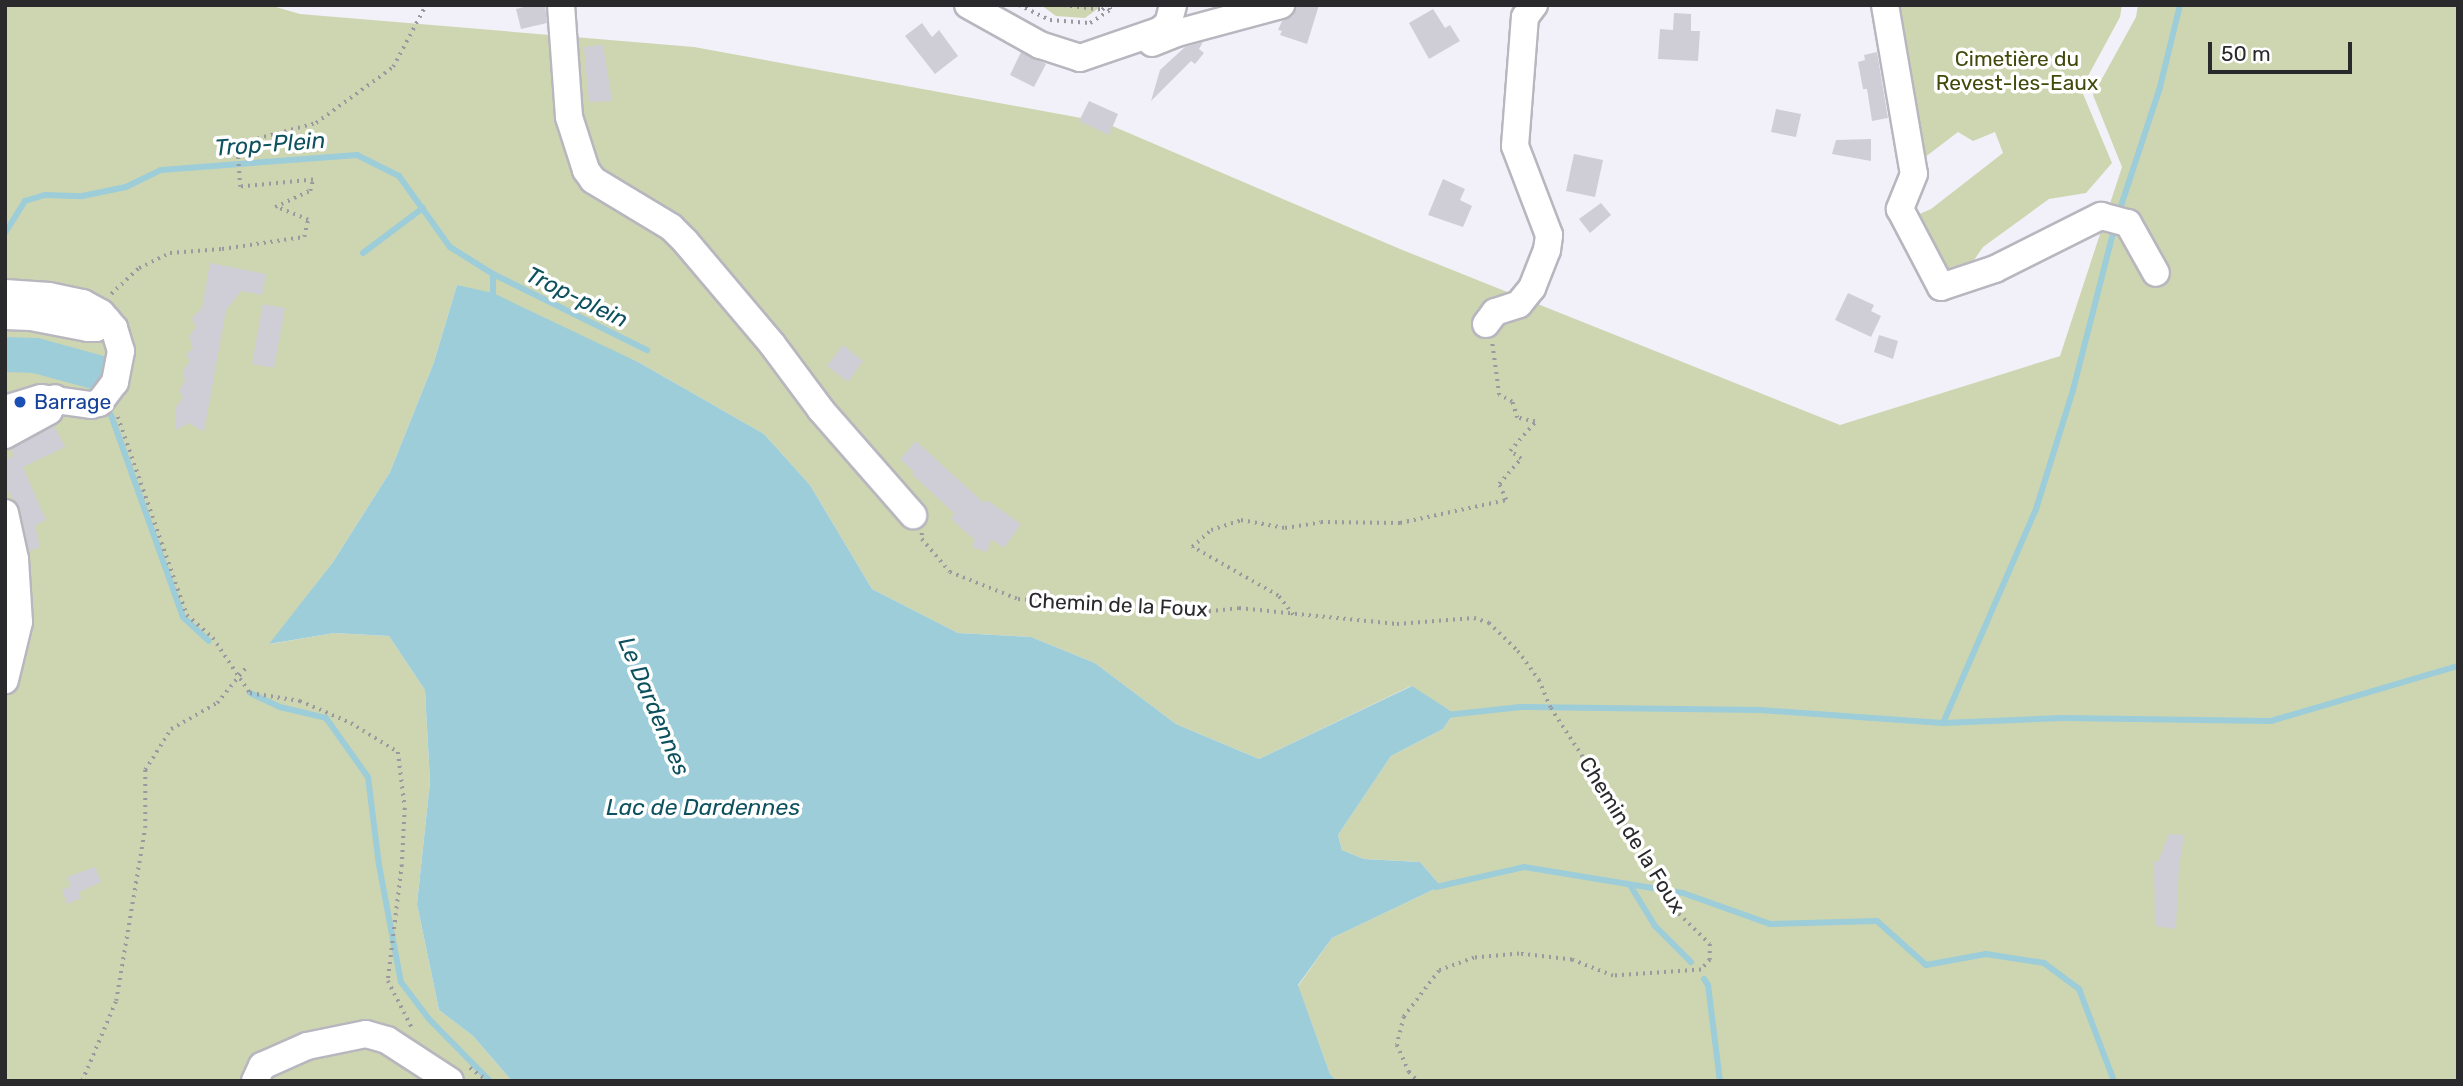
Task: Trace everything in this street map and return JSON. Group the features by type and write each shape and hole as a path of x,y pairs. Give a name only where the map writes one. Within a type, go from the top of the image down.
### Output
{"street":[{"path":"561,5 569,117 586,170 593,180 671,227 685,241 772,344 821,410 913,515"},
{"path":"968,5 1016,34 1068,56 1089,57 1150,36 1168,24 1173,5"},
{"path":"1486,324 1495,312 1519,304 1532,288 1547,250 1549,235 1515,146 1525,17 1534,5"},
{"path":"1885,5 1914,174 1900,209 1941,286 1995,269 2116,220 2156,273"},
{"path":"1118,46 1137,49 1177,33 1273,6"},
{"path":"5,293 49,296 83,303 114,328 121,351 121,368 110,392 99,403 91,405 55,398 32,399 5,409"},
{"path":"5,316 42,318 88,328 101,315"},
{"path":"5,435 49,411 55,398"},
{"path":"5,513 15,559 19,622 5,680"},
{"path":"255,1081 261,1066 307,1046 366,1034 387,1040 458,1074"}],"path":[{"path":"101,315 139,268 170,253 222,249 304,237 308,220 275,207 310,191 313,180 240,187 237,144 316,123 393,67 426,5"},
{"path":"1019,5 1050,20 1090,23 1111,10 1108,5 1102,10 1063,5"},
{"path":"1293,615 1278,596 1192,547 1211,530 1241,520 1285,528 1321,522 1400,523 1506,500 1499,484 1521,459 1510,451 1535,422 1517,418 1512,402 1499,395 1496,359 1486,324"},
{"path":"110,392 187,615 212,638 250,693 300,701 351,723 398,752 405,808 388,981 413,1030"},
{"name":"Chemin de la Foux","path":"913,515 922,531 922,539 950,572 1018,600 1202,612 1239,608 1397,624 1474,618 1489,623 1518,651 1539,680 1551,708 1607,794 1679,914 1710,944 1710,960 1701,970 1613,976 1572,960 1519,954 1474,958 1439,971 1404,1017 1397,1045 1409,1072 1418,1081"},
{"path":"82,1081 116,1002 145,828 145,770 171,729 217,703 248,666"},
{"path":"458,1074 488,1081"}],"green space":[{"path":"5,5 269,5 300,14 694,47 1103,122 1400,249 1840,425 2060,356 2122,167 2093,95 2136,17 2138,5 2458,5 2458,1081 1337,1081 1330,1074 1298,986 1332,938 1441,886 1420,862 1364,859 1342,850 1338,835 1391,756 1443,729 1454,713 1411,686 1259,759 1176,724 1095,663 1031,637 958,633 872,589 810,485 764,434 640,363 457,285 434,362 390,472 333,562 270,644 334,633 389,636 425,690 430,782 417,904 439,1010 473,1036 512,1081 5,1081"},
{"path":"1041,5 1103,5 1085,18 1056,16"},
{"name":"Cimetière du Revest-les-Eaux","path":"1890,5 2122,5 2120,17 2081,89 2112,163 2086,193 2049,199 1983,247 1968,269 1945,276 1908,219 1931,209 2003,153 1995,132 1973,141 1958,132 1920,161"}],"water":[{"name":"Lac de Dardennes","path":"457,285 493,293 640,363 764,434 810,485 872,589 958,633 1031,637 1095,663 1176,724 1259,759 1412,686 1454,713 1443,729 1391,756 1338,835 1342,850 1364,859 1420,862 1441,886 1332,938 1298,985 1330,1074 1337,1081 512,1081 473,1036 439,1010 417,904 430,782 425,690 389,636 334,633 269,644 333,562 390,472 434,362"}],"building":[{"path":"545,5 547,23 521,29 516,9"},
{"path":"1296,5 1319,5 1307,44 1280,35 1282,31 1278,30 1282,21 1293,16"},
{"path":"1433,9 1445,28 1450,25 1460,41 1429,59 1409,23"},
{"path":"1674,13 1691,14 1691,31 1700,31 1698,61 1658,59 1660,29 1673,30"},
{"path":"922,23 932,37 939,30 958,56 935,74 905,36"},
{"path":"1203,42 1199,49 1204,53 1195,64 1191,61 1151,101 1160,70 1185,47"},
{"path":"603,45 612,101 589,102 584,47"},
{"path":"1021,52 1046,64 1034,87 1010,75"},
{"path":"1877,52 1888,118 1872,121 1867,89 1863,89 1858,62 1865,60 1864,55"},
{"path":"1089,101 1118,114 1109,135 1079,121"},
{"path":"1776,109 1801,114 1796,137 1771,132"},
{"path":"1871,139 1871,161 1832,154 1836,140"},
{"path":"1574,154 1603,160 1595,197 1566,191"},
{"path":"1443,179 1465,189 1460,200 1472,206 1463,227 1428,215"},
{"path":"1601,203 1611,215 1590,233 1579,219"},
{"path":"210,263 266,274 262,295 241,291 226,310 204,432 189,423 175,430 176,407 183,398 179,390 185,382 183,371 190,361 186,354 193,348 189,336 196,327 192,318 202,308"},
{"path":"1848,293 1874,305 1871,311 1881,316 1871,337 1835,320"},
{"path":"263,304 285,308 274,368 252,364"},
{"path":"1879,335 1898,341 1893,359 1874,352"},
{"path":"843,345 863,361 848,382 827,366"},
{"path":"54,426 65,447 23,467 46,520 35,525 40,547 29,551 20,509 5,486 5,460 14,456 11,449"},
{"path":"916,441 984,503 987,500 1021,524 1004,548 991,539 987,552 972,547 975,540 951,519 955,514 912,474 914,472 900,459"},
{"path":"2169,834 2184,835 2179,867 2176,929 2155,926 2154,861 2158,862"},
{"path":"95,867 101,882 79,892 81,898 67,904 62,890 71,886 67,877"}],"waterway":[{"path":"2118,215 2160,87 2180,5"},
{"name":"Trop-Plein","path":"5,233 25,201 45,195 82,196 126,187 161,170 357,155 399,176 450,247 493,274 493,302"},
{"path":"363,253 423,208"},
{"path":"1943,723 2036,509 2073,390 2115,225"},
{"name":"Trop-plein","path":"493,274 647,350"},
{"path":"5,354 35,355 101,373"},
{"path":"111,415 183,617 209,641"},
{"path":"1447,715 1521,707 1760,710 1943,723 2062,718 2271,721 2458,666"},
{"path":"250,693 280,707 326,718 368,777 379,865 401,982 429,1019 490,1081"},
{"path":"1436,887 1524,867 1683,893 1770,924 1877,921 1926,965 1986,954 2044,963 2079,989 2114,1081"},
{"path":"1630,885 1655,926 1691,962"},
{"path":"1704,979 1708,985 1720,1081"}],"place":[{"name":"Barrage","path":"20,402"}],"water label":[{"name":"Le Dardennes","path":"654,706"}]}
